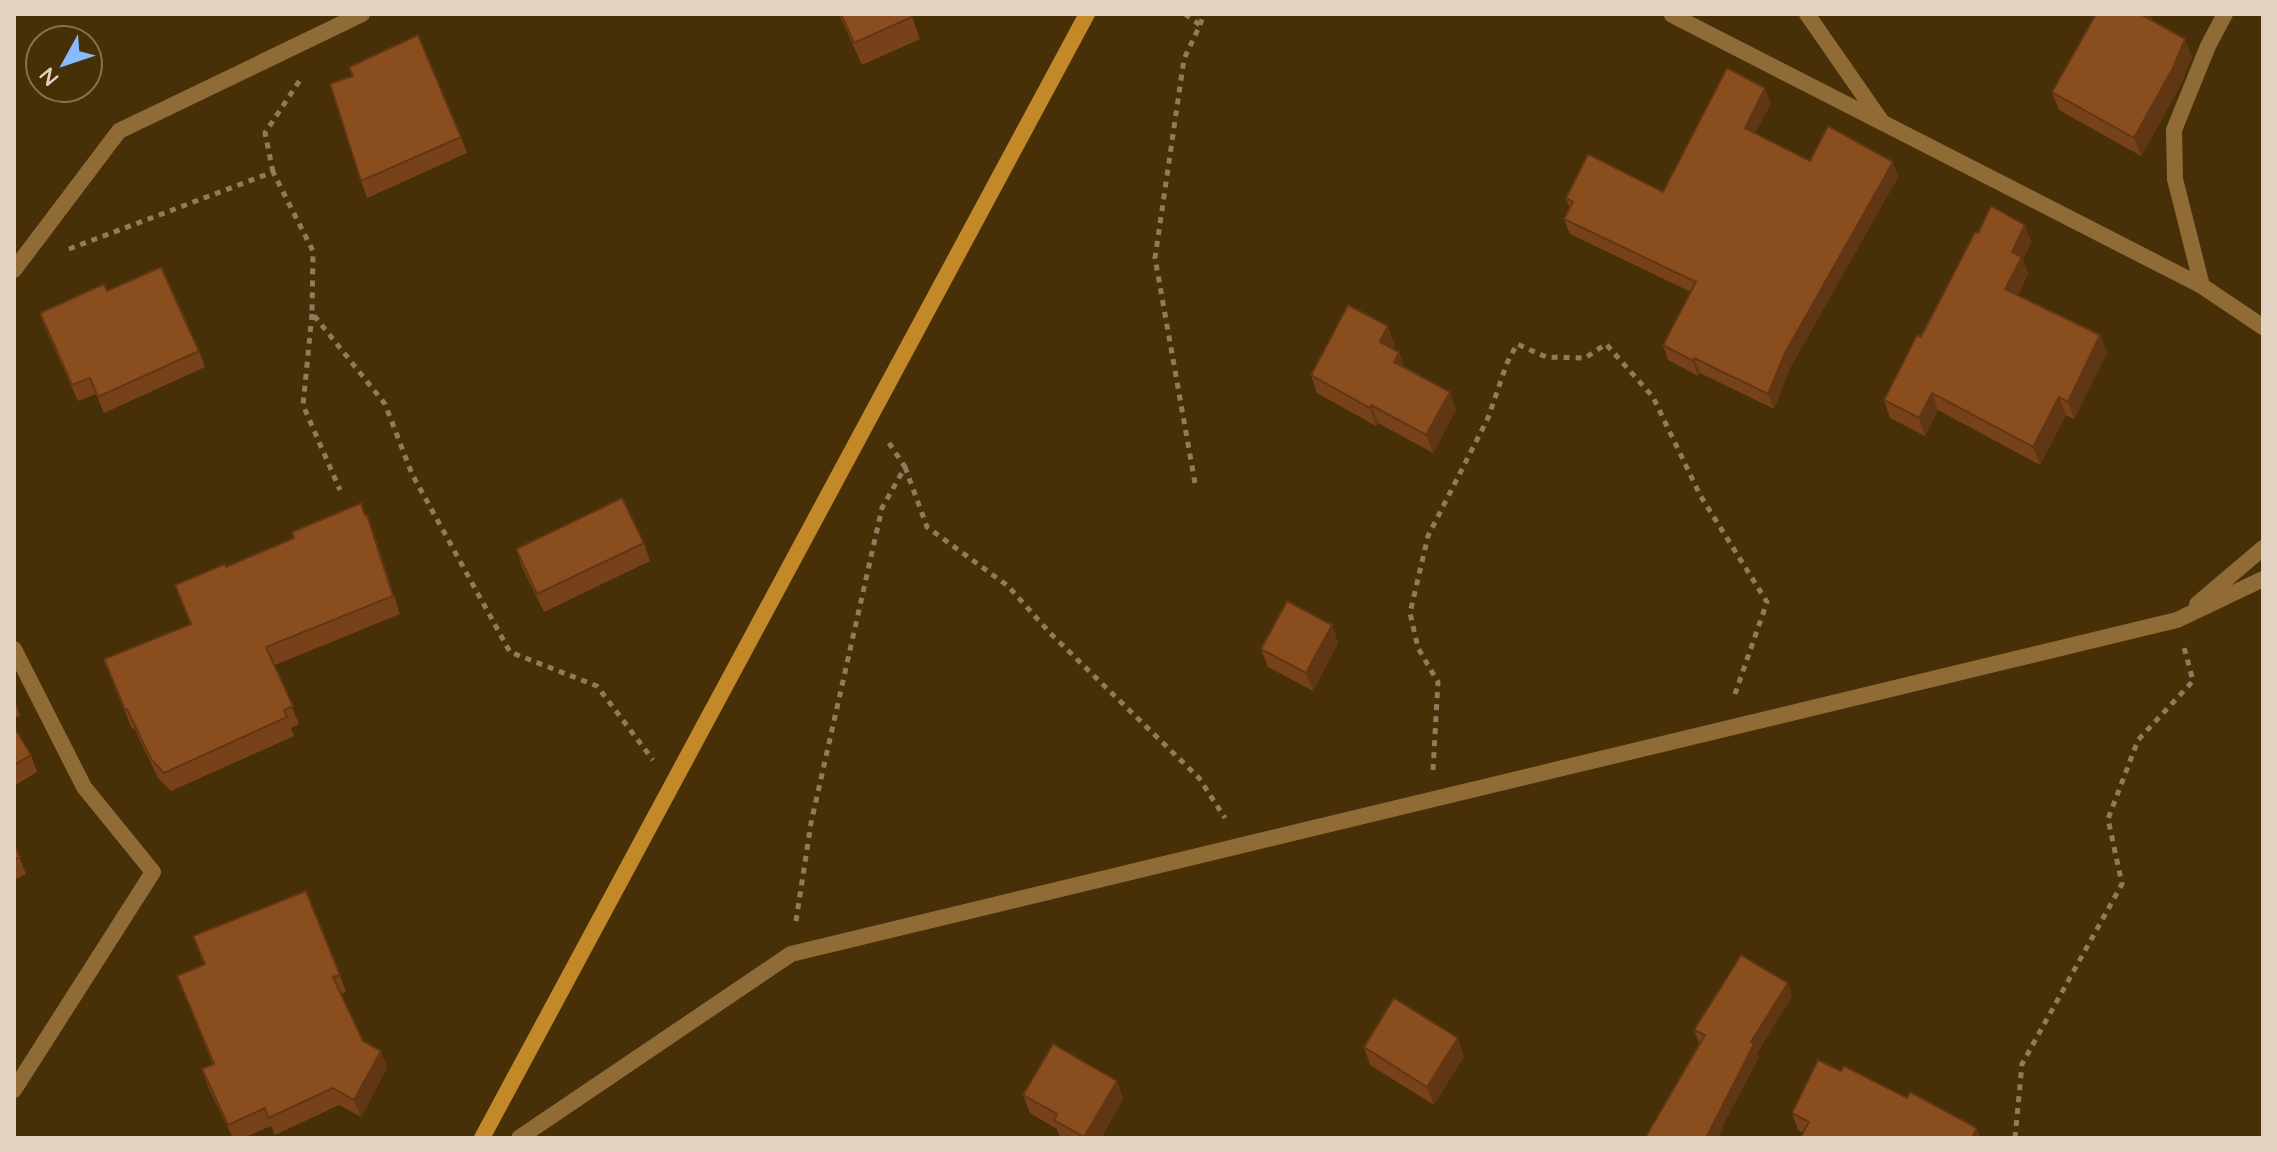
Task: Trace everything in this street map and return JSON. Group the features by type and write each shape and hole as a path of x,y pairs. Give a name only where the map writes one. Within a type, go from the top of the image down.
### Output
{"street":[{"path":"15,270 119,131 362,14"},
{"path":"482,1138 1087,14"},
{"path":"1807,14 1882,122"},
{"path":"2202,286 2175,179 2174,130 2208,46 2225,14"},
{"path":"1672,15 2202,286 2263,327"},
{"path":"2177,620 2263,548"},
{"path":"519,1138 791,954 2177,620 2263,579"},
{"path":"14,649 84,787 153,872 14,1090"}],"path":[{"path":"1185,14 1200,25"},
{"path":"1195,483 1155,258 1184,59 1204,14"},
{"path":"288,50 300,81 265,133 273,172 313,251 312,313 303,405 340,490"},
{"path":"15,270 273,172"},
{"path":"312,313 385,404 412,474 510,652 597,686 672,785"},
{"path":"1432,799 1438,682 1418,648 1410,613 1428,536 1488,418 1517,344 1546,357 1585,358 1606,344 1653,397 1700,495 1767,602 1723,729"},
{"path":"886,387 875,422 905,467 927,527 1008,586 1070,653 1199,778 1241,845"},
{"path":"791,954 811,823 882,508 905,467"},
{"path":"2015,1138 2022,1064 2122,884 2108,819 2138,740 2193,681 2177,620"}],"building":[{"path":"841,14 911,14 912,17 854,43"},
{"path":"2096,14 2143,14 2185,39 2173,68 2134,138 2052,92"},
{"path":"418,35 461,137 361,181 330,84 353,76 349,67"},
{"path":"1727,68 1765,88 1745,128 1810,161 1828,126 1893,162 1785,353 1768,394 1663,345 1696,282 1564,219 1573,202 1566,198 1588,154 1663,192"},
{"path":"1991,206 2025,225 2012,252 2022,257 2005,289 2100,335 2068,402 2059,397 2033,447 1932,393 1919,418 1884,400 1917,335 1921,337"},
{"path":"161,267 199,351 98,397 90,378 72,385 40,313 104,284 107,291"},
{"path":"1348,305 1388,326 1380,342 1399,352 1394,362 1450,392 1426,435 1311,375"},
{"path":"622,498 644,543 537,594 516,549"},
{"path":"361,503 393,596 266,647 293,706 284,710 287,717 164,773 151,759 125,710 104,659 191,624 175,585 294,538 292,532"},
{"path":"1287,601 1332,625 1306,673 1261,649"},
{"path":"14,727 31,755 14,765"},
{"path":"14,844 20,857 14,860"},
{"path":"306,891 340,975 333,977 363,1041 381,1051 354,1100 333,1088 268,1118 265,1108 228,1125 202,1069 214,1064 177,976 205,964 193,936"},
{"path":"1741,955 1788,983 1751,1042 1754,1044 1706,1138 1645,1138 1705,1035 1694,1030"},
{"path":"1394,998 1458,1038 1427,1087 1364,1047"},
{"path":"1053,1044 1117,1081 1084,1137 1054,1120 1057,1114 1023,1095"},
{"path":"1818,1060 1841,1071 1844,1066 1907,1098 1910,1092 1977,1128 1972,1138 1800,1138 1809,1122 1792,1113"}]}
